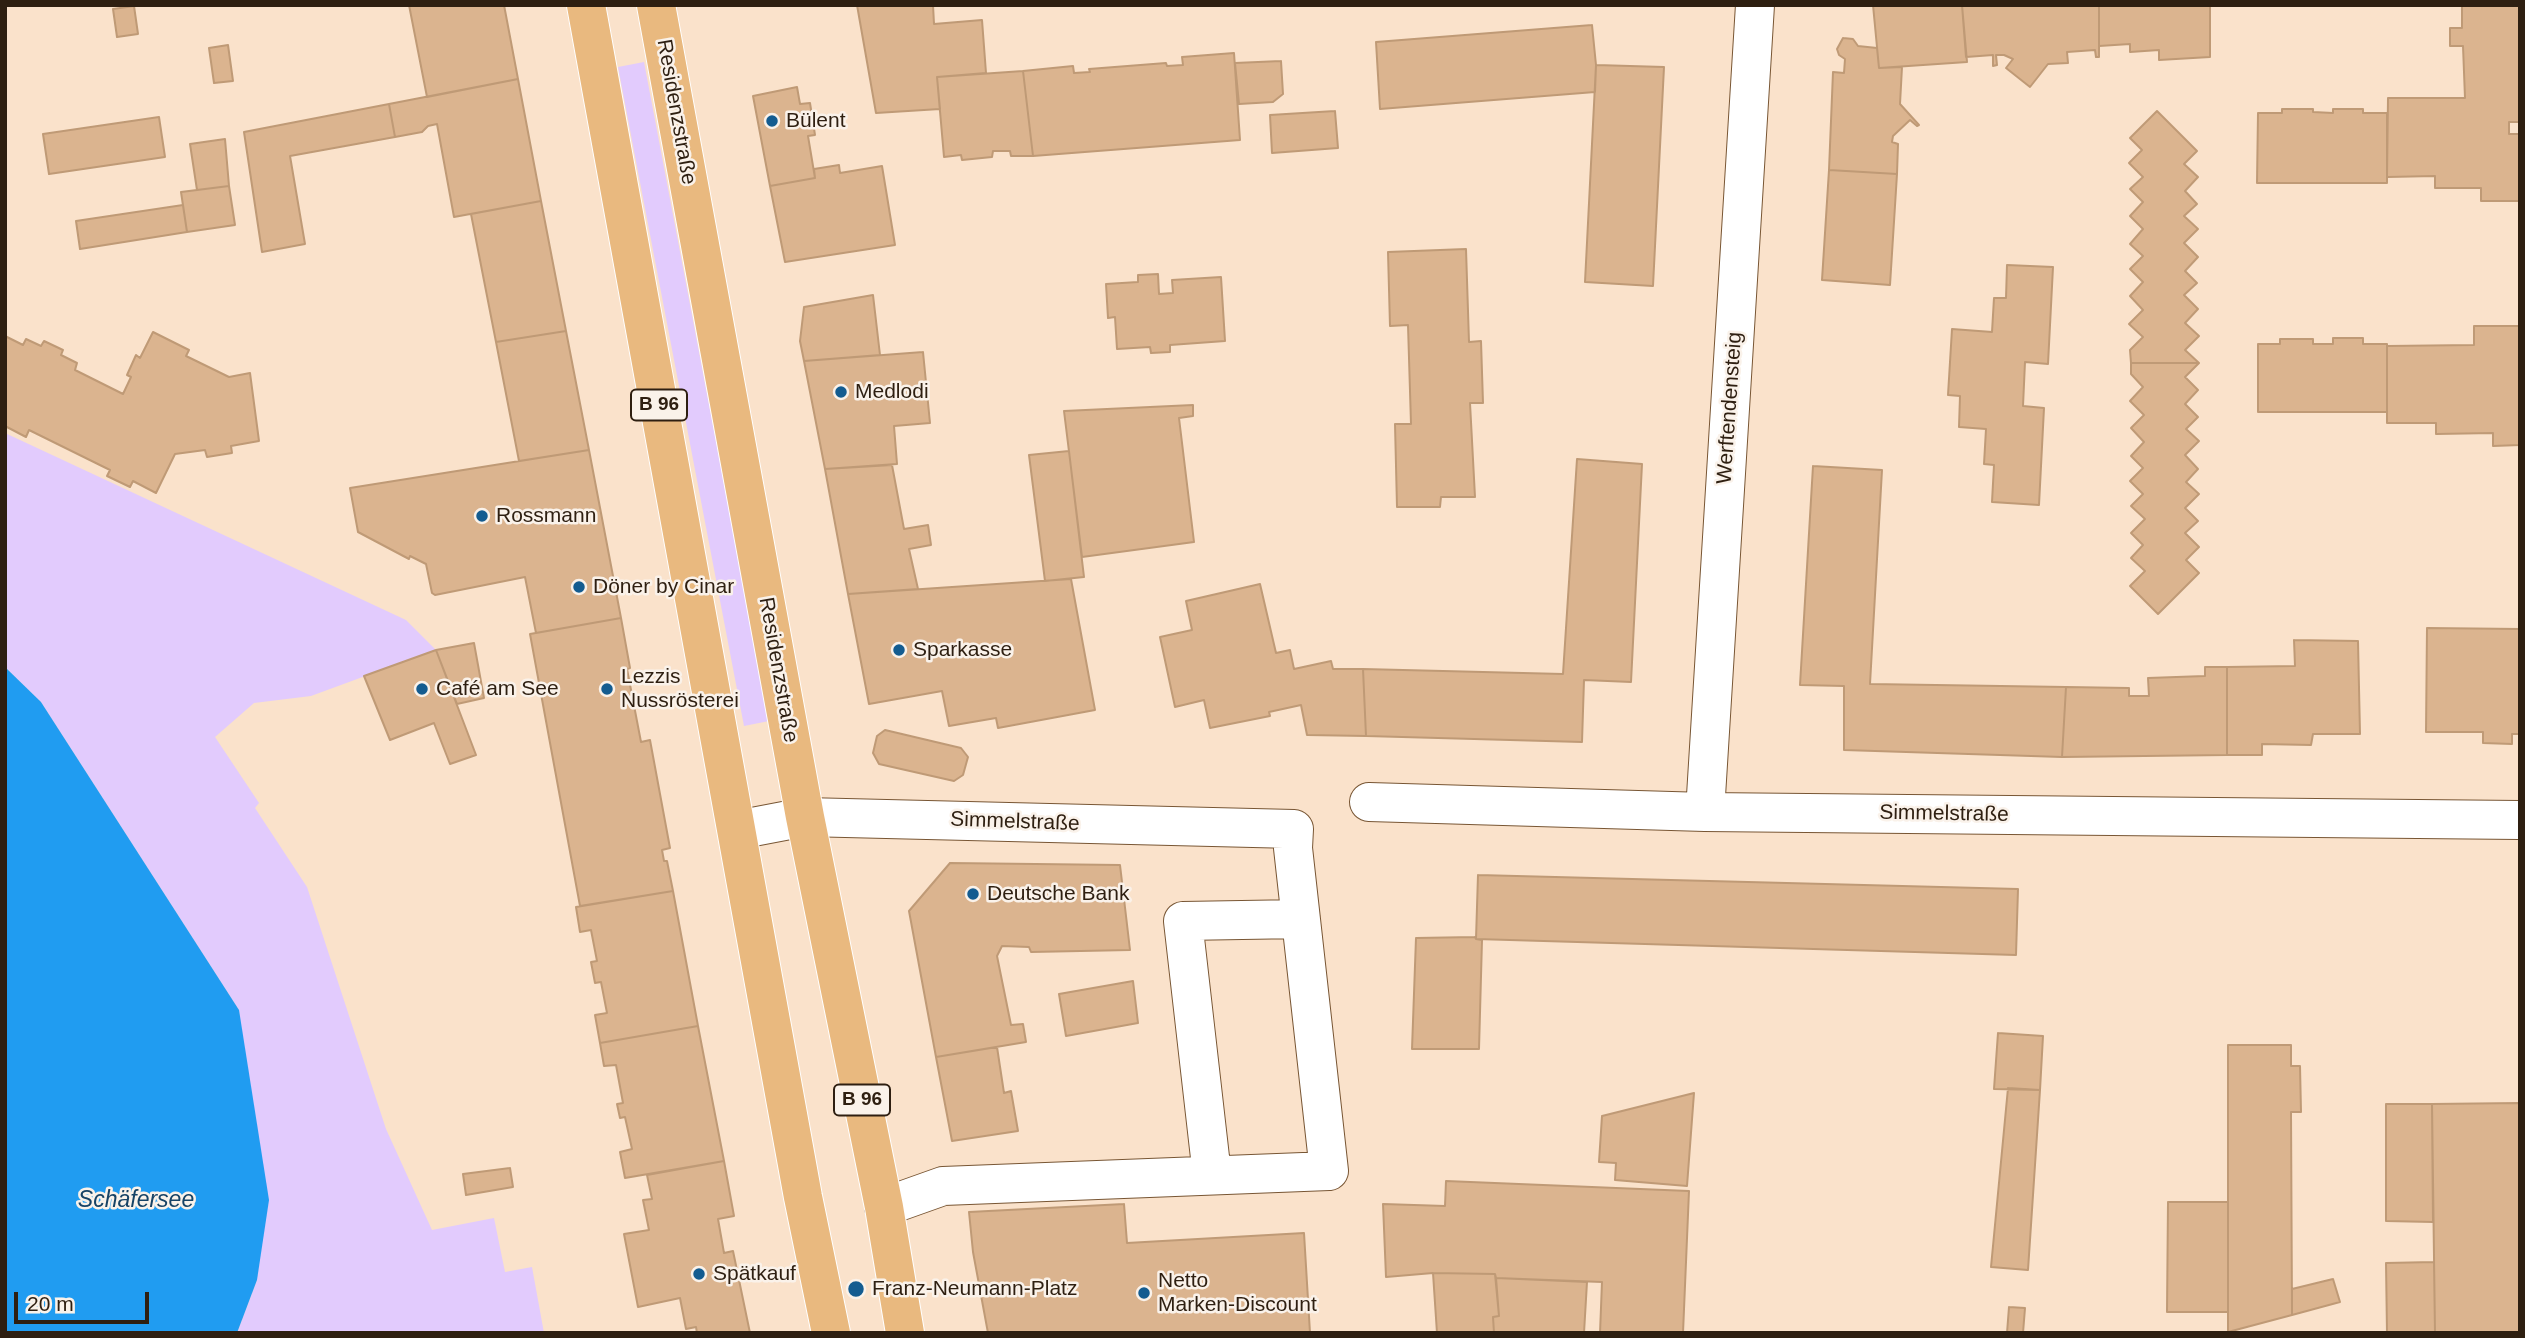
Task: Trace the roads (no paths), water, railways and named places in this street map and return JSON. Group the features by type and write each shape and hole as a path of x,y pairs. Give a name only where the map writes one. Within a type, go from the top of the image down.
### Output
{"main road":[{"name":"B 96","path":"586,5 803,1197 831,1333"},
{"name":"Residenzstraße","path":"656,5 805,817 884,1208 905,1333"}],"street":[{"name":"Werftendensteig","path":"1706,812 1755,5"},
{"name":"Simmelstraße","path":"1369,802 1706,812 2520,820"},
{"name":"Simmelstraße","path":"737,830 805,817 1294,829 1293,848 1301,919"},
{"path":"884,1208 943,1186 1329,1171 1301,919 1183,920 1212,1175"}],"water":[{"name":"Schäfersee","path":"5,667 41,702 239,1010 269,1200 257,1280 237,1333 5,1333"}],"place":[{"name":"Bülent","path":"772,121"},
{"name":"Medlodi","path":"841,392"},
{"name":"Rossmann","path":"482,516"},
{"name":"Döner by Cinar","path":"579,587"},
{"name":"Sparkasse","path":"899,650"},
{"name":"Café am See","path":"422,689"},
{"name":"Lezzis Nussrösterei","path":"607,689"},
{"name":"Deutsche Bank","path":"973,894"},
{"name":"Spätkauf","path":"699,1274"},
{"name":"Franz-Neumann-Platz","path":"856,1289"},
{"name":"Netto Marken-Discount","path":"1144,1293"}]}
